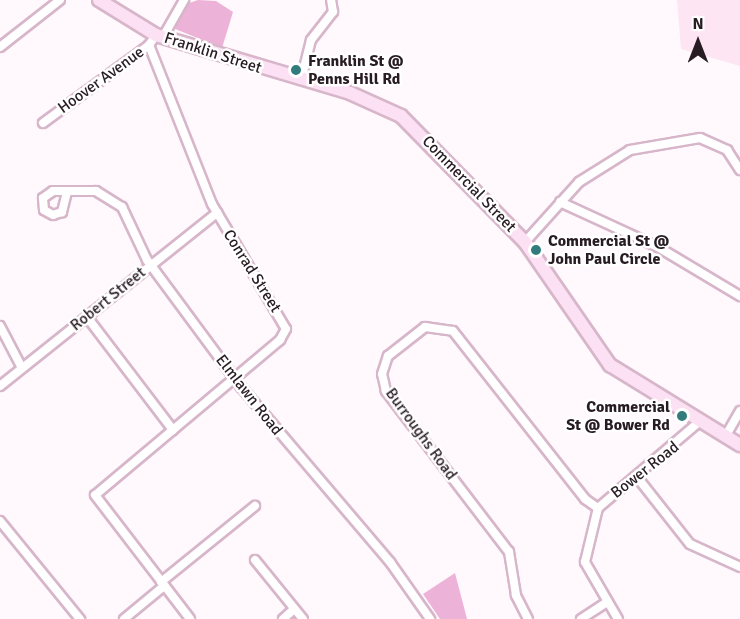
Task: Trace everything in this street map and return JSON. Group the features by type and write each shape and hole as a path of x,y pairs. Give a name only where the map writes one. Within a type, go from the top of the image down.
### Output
{"main road":[{"name":"Franklin Street","path":"99,0 160,36 335,89"},
{"name":"Commercial Street","path":"335,89 405,119 525,242 610,365 699,422 740,445"}],"street":[{"path":"0,47 60,0"},
{"name":"Hoover Avenue","path":"43,123 160,36 184,0"},
{"path":"301,80 311,40 333,12 331,0"},
{"name":"Conrad Street","path":"149,45 216,213 286,328 282,338 95,495 163,584"},
{"path":"525,242 560,202 615,157 677,139 700,138 719,144 740,170"},
{"name":"Elmlawn Road","path":"67,192 92,190 116,201 150,264 234,377 390,562 430,619"},
{"path":"560,202 658,247 740,296"},
{"name":"Robert Street","path":"0,386 216,213"},
{"path":"87,317 173,430"},
{"path":"0,326 22,368"},
{"name":"Burroughs Road","path":"528,619 516,596 509,552 386,391 382,374 388,356 425,327 453,331 585,499 598,508"},
{"path":"725,437 740,411"},
{"name":"Bower Road","path":"618,619 585,562 598,508 699,422"},
{"path":"637,477 690,544 740,567"},
{"path":"124,619 255,506"},
{"path":"0,521 80,619"},
{"path":"255,560 303,619"},
{"path":"163,584 190,619"},
{"path":"581,619 607,602"},
{"path":"283,619 294,609"}],"shaded area":[{"path":"198,0 216,1 233,12 222,48 173,28 189,3"},
{"path":"677,0 740,0 740,66 681,49"},
{"path":"455,573 467,619 440,619 423,594"}],"place":[{"name":"Franklin St @ Penns Hill Rd","path":"296,70"},
{"name":"Commercial St @ John Paul Circle","path":"536,250"},
{"name":"Commercial St @ Bower Rd","path":"682,416"}]}
